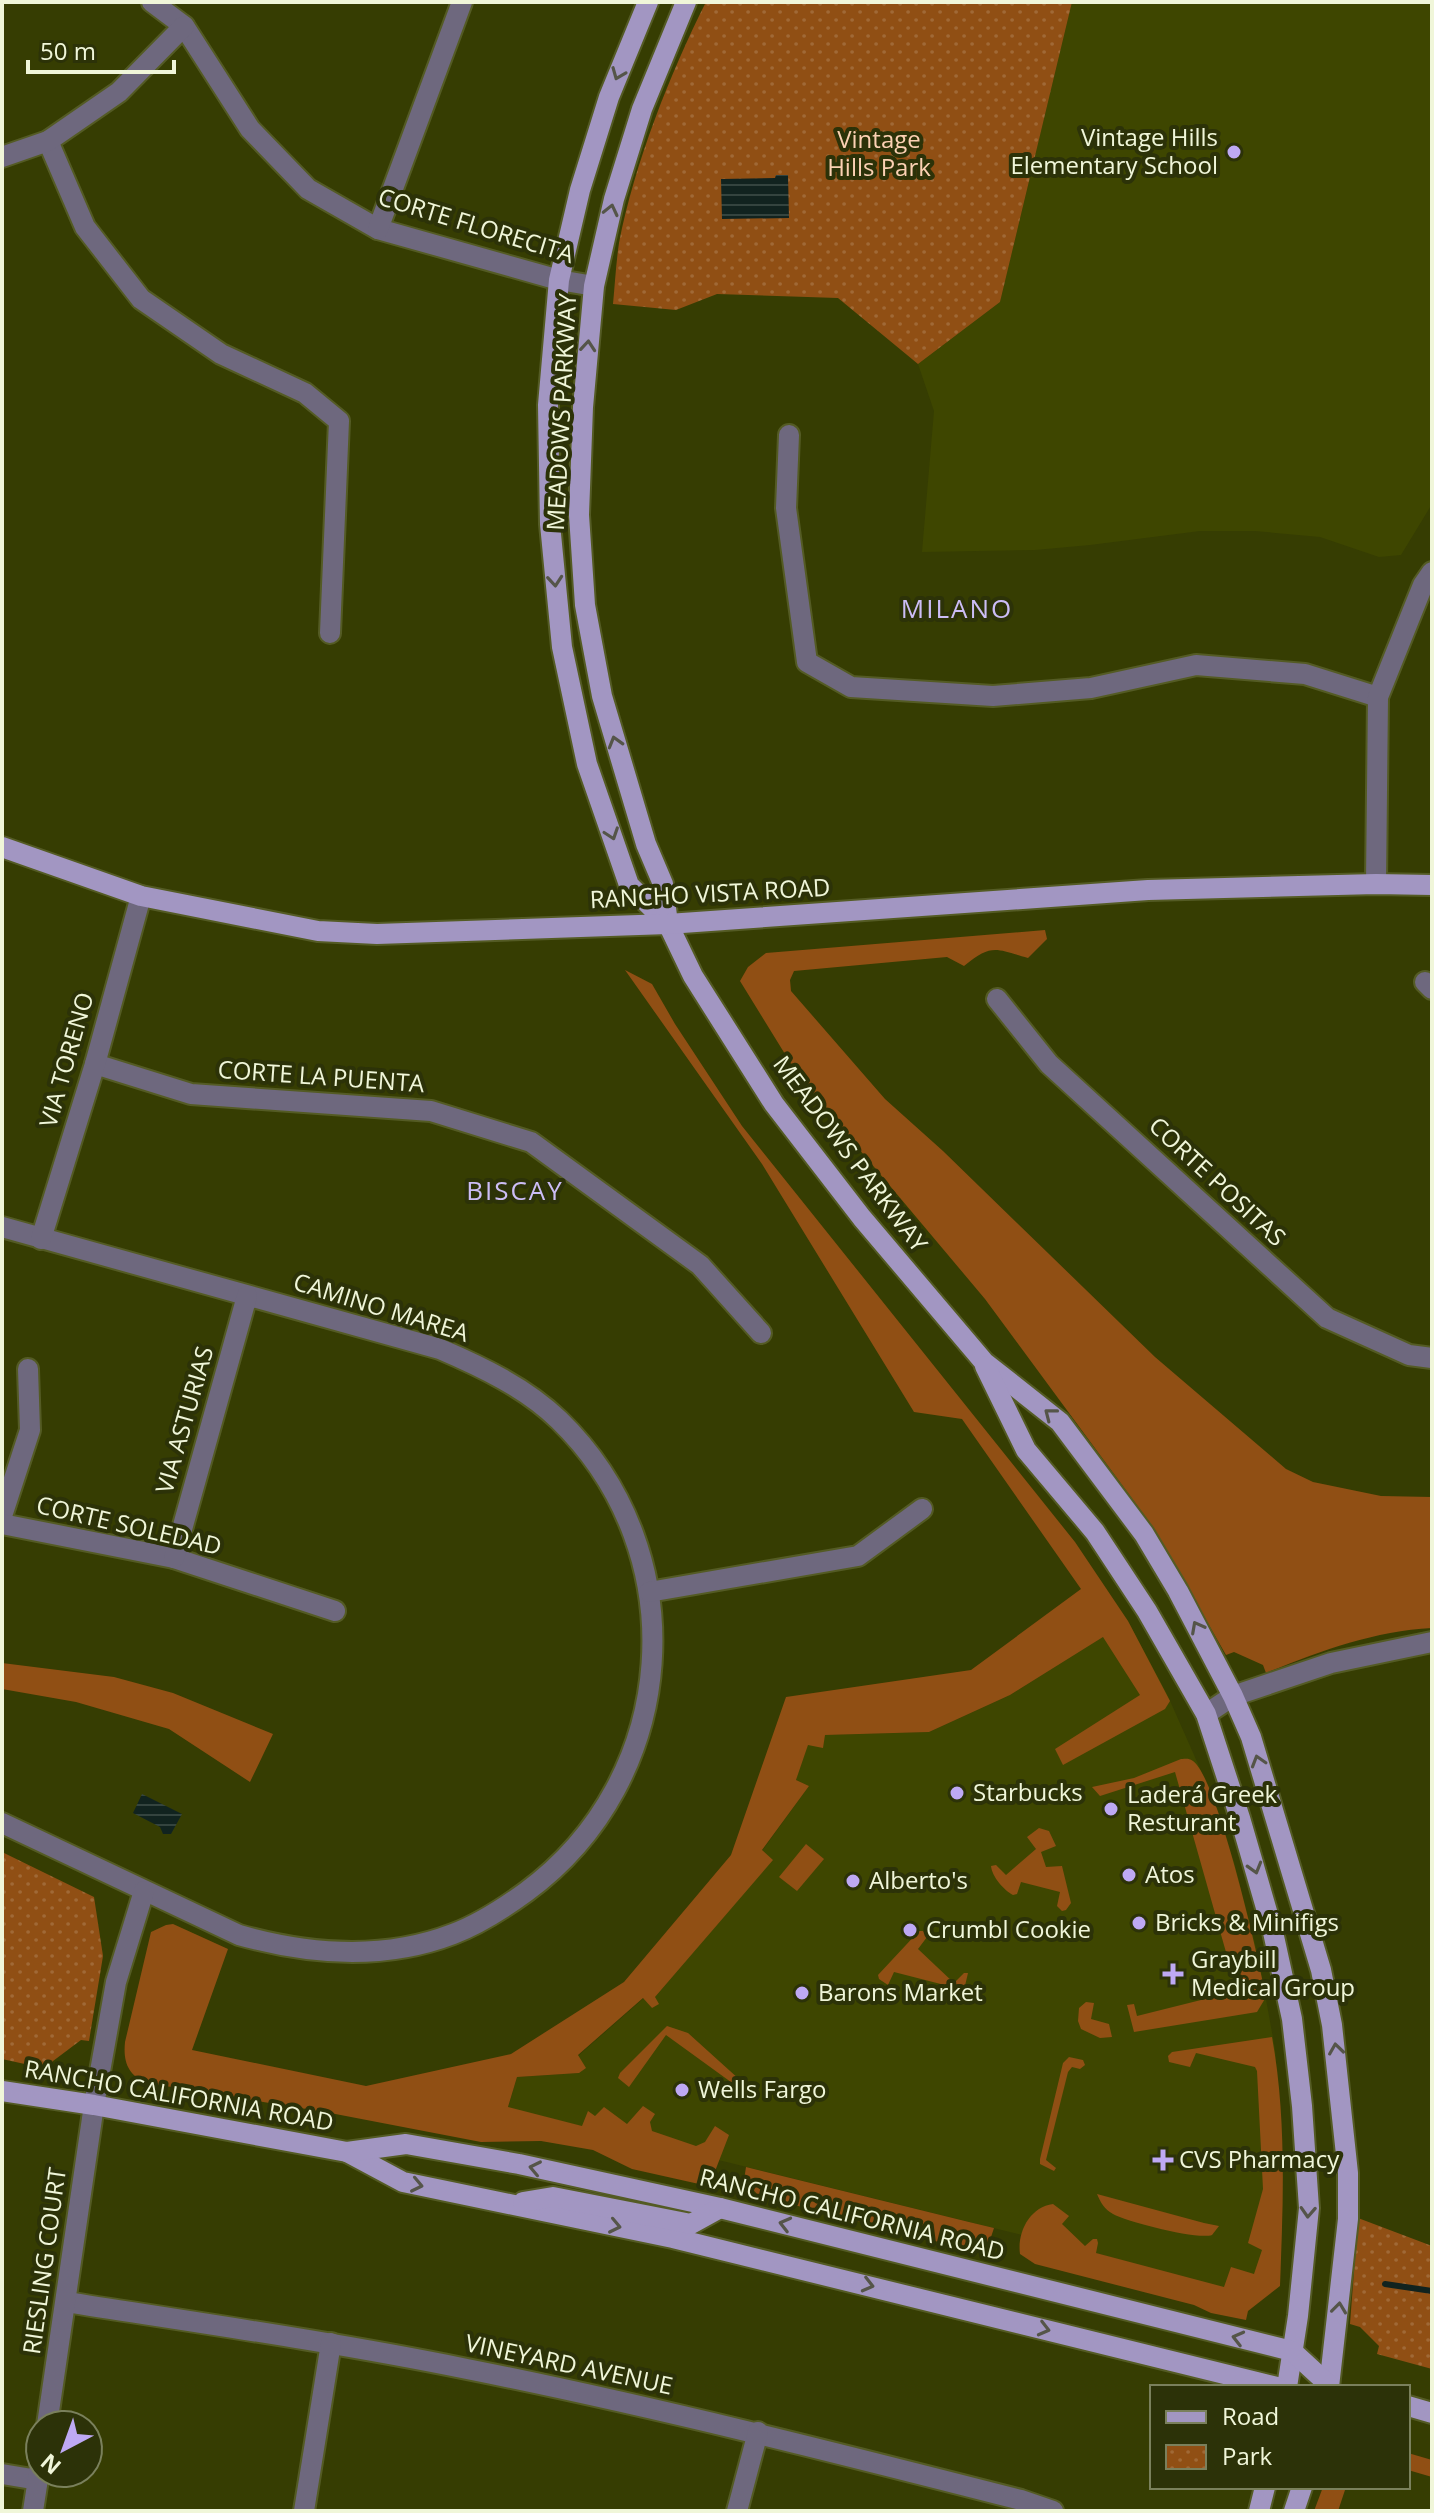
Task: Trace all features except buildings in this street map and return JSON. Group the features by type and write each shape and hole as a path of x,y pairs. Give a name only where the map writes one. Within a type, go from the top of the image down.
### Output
{"main road":[{"name":"MEADOWS PARKWAY","path":"648,2 609,97 580,190 559,280 548,405 550,524 562,647 587,764 629,885 668,924"},
{"name":"MEADOWS PARKWAY","path":"686,2 642,109 614,199 594,286 583,407 579,515 585,605 602,696 646,844 663,884 668,924 693,976 774,1104 862,1218 984,1362 1060,1422 1103,1477 1144,1534 1178,1591 1251,1737 1321,1970 1332,2025 1348,2173 1348,2219 1326,2385"},
{"name":"RANCHO VISTA ROAD","path":"2,847 141,896 318,931 377,934 668,924 1148,890 1432,885"},
{"name":"MEADOWS PARKWAY","path":"984,1362 1026,1450 1095,1532 1147,1611 1206,1714 1240,1818 1273,1932 1292,2019 1309,2208 1287,2385"},
{"name":"RANCHO CALIFORNIA ROAD","path":"2,2091 347,2152 403,2182 673,2238 1269,2385"},
{"name":"RANCHO CALIFORNIA ROAD","path":"347,2152 406,2144 519,2164 720,2208 1292,2351 1325,2385"},
{"path":"511,2204 553,2197 691,2224 720,2208"},
{"path":"1410,2407 1432,2413"},
{"path":"1259,2511 1264,2489"},
{"path":"1294,2511 1301,2489"}],"street":[{"name":"CORTE FLORECITA","path":"152,2 184,26 250,129 308,189 378,229 559,280 594,286"},
{"path":"378,229 462,2"},
{"path":"2,157 48,141 119,92 184,26"},
{"path":"48,141 85,227 141,299 221,354 305,393 339,421 330,633"},
{"path":"789,435 786,508 807,662 851,687 993,696 1091,688 1196,665 1305,674 1378,697"},
{"path":"1376,884 1378,697 1423,585 1432,572"},
{"name":"VIA TORENO","path":"41,1239 95,1064 141,896"},
{"name":"CORTE POSITAS","path":"997,999 1049,1064 1327,1318 1409,1355 1432,1358"},
{"name":"CORTE LA PUENTA","path":"95,1064 191,1094 431,1111 531,1142 700,1265 761,1333"},
{"name":"CAMINO MAREA","path":"2,1227 440,1349 510,1383 558,1419 597,1463 624,1509 640,1553 653,1626 653,1661 644,1718 627,1770 602,1814 573,1851 540,1881 499,1912 453,1934 410,1946 367,1953 322,1953 279,1947 239,1935 2,1823"},
{"name":"VIA ASTURIAS","path":"174,1558 247,1296"},
{"path":"2,1516 30,1430 28,1369"},
{"path":"649,1592 858,1556 922,1509"},
{"name":"CORTE SOLEDAD","path":"2,1524 174,1558 335,1611"},
{"path":"1206,1714 1233,1696 1331,1663 1432,1642"},
{"name":"RIESLING COURT","path":"49,2409 94,2105 116,1982 144,1891"},
{"name":"VINEYARD AVENUE","path":"66,2302 331,2343 468,2369 758,2432 1019,2506 1053,2511"},
{"path":"304,2511 331,2343"},
{"path":"737,2511 758,2432"},
{"path":"2,2474 24,2473"},
{"path":"33,2511 36,2489"}],"shaded area":[{"name":"Vintage Hills Elementary School","path":"1072,2 1432,2 1432,504 1401,555 1379,557 1320,537 1255,531 1200,531 1035,550 922,552 934,411 918,364 1000,302"},
{"path":"1128,1621 1167,1694 1202,1773 1234,1862 1258,1955 1275,2049 1278,2085 1283,2190 1280,2286 1242,2294 1095,2253 508,2108 517,2077 579,2073 578,2056 644,1998 652,2008 655,1997 772,1860 762,1851 809,1786 796,1780 808,1744 824,1735 929,1732 1010,1695"}],"green space":[{"name":"Vintage Hills Park","path":"706,2 1072,2 1000,302 918,364 838,298 717,294 676,310 613,304 619,243 634,182 679,59"},
{"path":"1045,930 1047,939 1028,958 994,950 981,954 964,966 947,957 794,971 790,980 791,991 885,1099 943,1151 1155,1357 1286,1469 1313,1482 1381,1496 1432,1497 1432,1628 1368,1638 1266,1673 1263,1665 1234,1652 1226,1655 1153,1527 985,1299 801,1080 740,981 748,967 766,953"},
{"path":"625,970 652,984 742,1126 1075,1542 1128,1621 1170,1701 1165,1709 1063,1765 1055,1749 1140,1695 1103,1637 1010,1695 929,1732 825,1735 823,1748 808,1745 796,1780 809,1786 762,1850 773,1860 655,1997 659,2004 652,2008 643,1998 578,2055 586,2068 579,2073 517,2077 508,2107 582,2126 588,2111 595,2116 604,2107 627,2124 643,2106 655,2114 650,2122 652,2131 696,2146 705,2142 715,2126 729,2135 712,2179 699,2184 632,2169 593,2150 541,2141 481,2142 325,2112 147,2083 131,2072 125,2056 125,2042 151,1932 173,1924 228,1949 192,2050 366,2086 511,2054 624,1982 731,1855 786,1697 971,1670 1081,1589 962,1419 914,1412 762,1164"},
{"path":"2,1663 114,1677 173,1693 273,1734 250,1782 169,1729 76,1702 2,1689"},
{"path":"1181,1759 1193,1761 1214,1800 1236,1872 1266,1997 1257,2012 1134,2032 1127,2005 1134,2004 1137,2016 1237,1991 1175,1772 1100,1796 1092,1787 1134,1778"},
{"path":"1039,1828 1049,1831 1056,1846 1041,1852 1046,1867 1062,1866 1071,1903 1066,1910 1062,1911 1057,1906 1060,1892 1021,1882 1017,1894 1013,1895 999,1883 992,1870 991,1866 996,1865 1006,1875 1036,1849 1027,1837"},
{"path":"806,1844 824,1859 797,1891 779,1877"},
{"path":"2,1852 94,1897 103,1956 89,2041 81,2040 53,2061 52,2070 2,2059"},
{"path":"919,1931 927,1937 918,1949 954,1983 968,1973 964,1990 894,1972 888,1985 879,1979 878,1975"},
{"path":"1086,2002 1094,2003 1091,2019 1109,2024 1112,2037 1100,2038 1081,2029 1079,2008"},
{"path":"667,2026 688,2033 740,2080 735,2085 666,2035 629,2087 618,2078 620,2073"},
{"path":"1272,2037 1282,2130 1280,2286 1248,2311 1246,2320 1035,2264 1020,2254 1021,2237 1027,2222 1038,2210 1053,2204 1069,2216 1062,2224 1085,2246 1097,2239 1096,2253 1224,2287 1231,2267 1254,2274 1262,2250 1248,2243 1263,2189 1257,2071 1255,2067 1196,2053 1190,2067 1169,2062 1168,2056 1172,2052"},
{"path":"1069,2057 1083,2060 1085,2065 1080,2069 1072,2067 1068,2072 1046,2160 1056,2168 1054,2171 1040,2164 1040,2159 1063,2063"},
{"path":"746,2167 994,2228 988,2246 978,2252 759,2196 744,2180"},
{"path":"1097,2194 1219,2226 1212,2235 1204,2236 1147,2225 1110,2212"},
{"path":"1358,2218 1432,2246 1432,2369 1377,2354 1379,2346 1360,2327 1350,2324"},
{"path":"1410,2454 1432,2460 1432,2477 1410,2471"},
{"path":"1322,2489 1345,2489 1338,2511 1314,2511"}],"water":[{"path":"776,175 788,175 789,218 722,219 721,179 775,178"},
{"path":"142,1794 182,1814 171,1834 163,1834 160,1827 133,1813"}],"waterway":[{"path":"1385,2284 1432,2291"}],"place":[{"name":"Vintage Hills Elementary School","path":"1234,152"},
{"name":"Starbucks","path":"957,1793"},
{"name":"Laderá Greek Resturant","path":"1111,1809"},
{"name":"Atos","path":"1129,1875"},
{"name":"Alberto's","path":"853,1881"},
{"name":"Bricks & Minifigs","path":"1139,1923"},
{"name":"Crumbl Cookie","path":"910,1930"},
{"name":"Graybill Medical Group","path":"1173,1974"},
{"name":"Barons Market","path":"802,1993"},
{"name":"Wells Fargo","path":"682,2090"},
{"name":"CVS Pharmacy","path":"1163,2160"}],"district":[{"name":"MILANO","path":"957,609"},
{"name":"BISCAY","path":"515,1191"}]}
